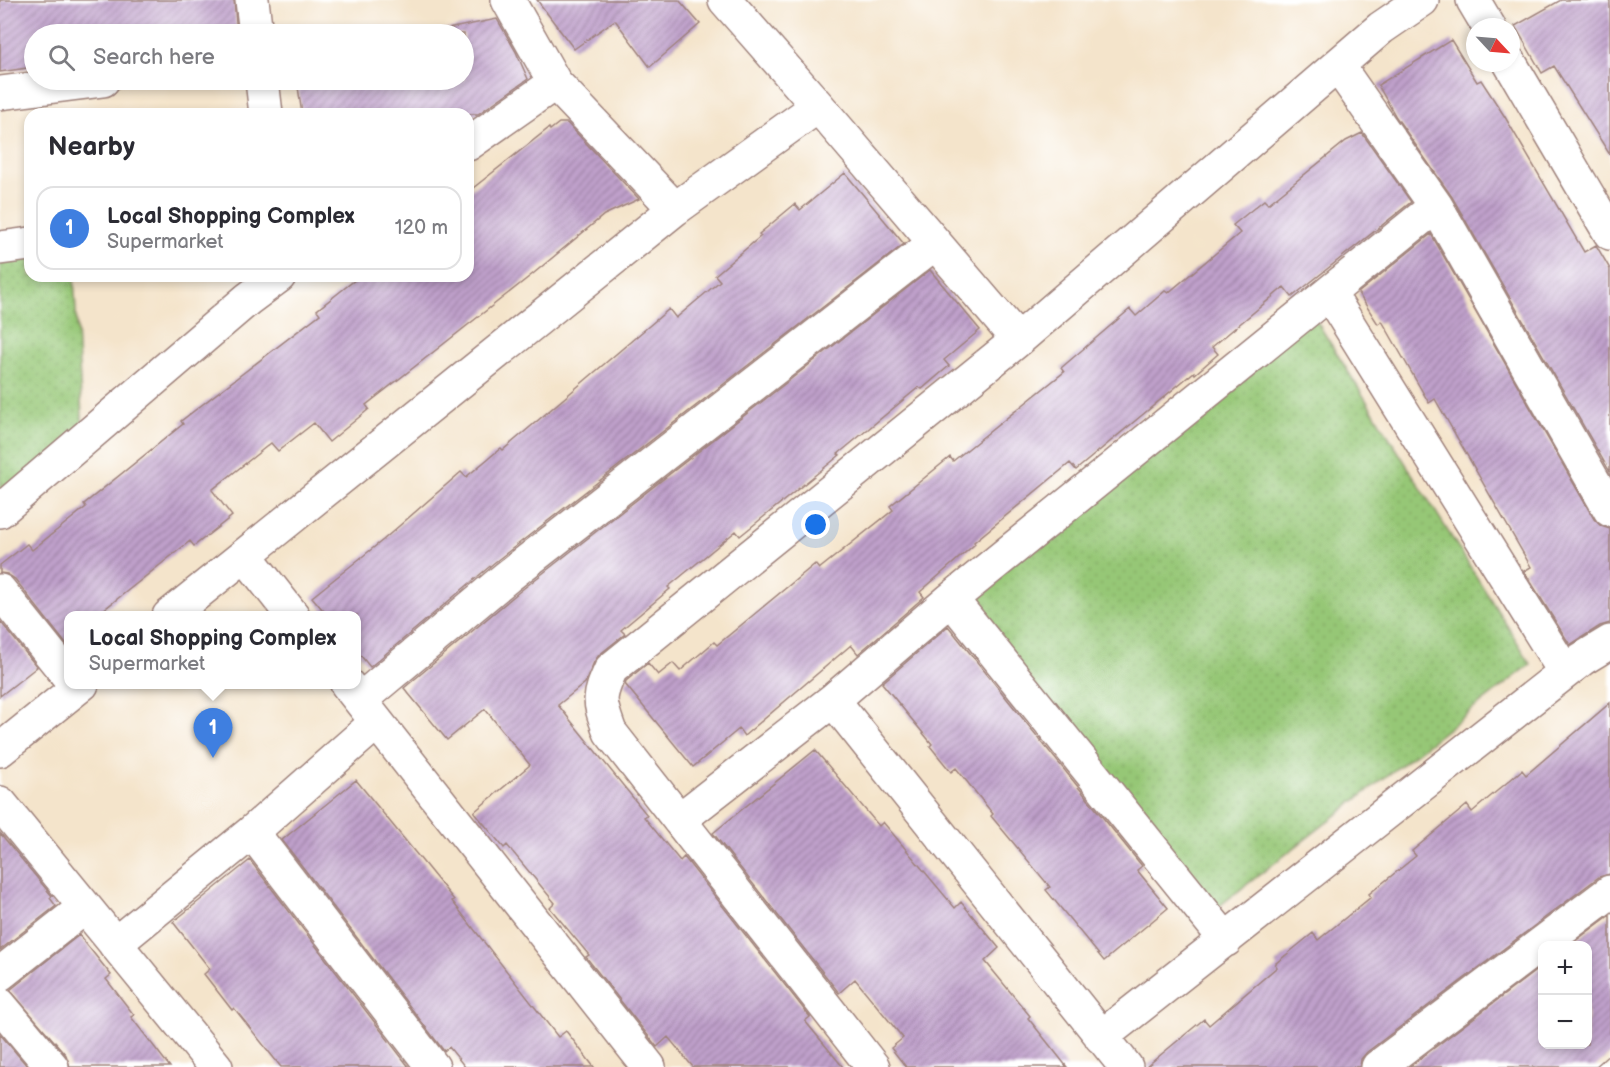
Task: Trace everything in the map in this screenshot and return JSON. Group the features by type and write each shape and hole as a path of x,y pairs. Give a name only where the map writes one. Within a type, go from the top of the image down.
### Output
{"street":[{"path":"252,0 255,24"},
{"path":"508,0 555,83 675,208"},
{"path":"725,0 1018,340"},
{"path":"873,1067 610,732 600,702 610,669 1018,340 1382,28 1422,0"},
{"path":"1473,0 1484,18"},
{"path":"1338,66 1436,206 1610,510"},
{"path":"1515,72 1610,233"},
{"path":"474,140 555,83"},
{"path":"0,93 24,90"},
{"path":"263,90 265,108"},
{"path":"174,611 675,208 818,106"},
{"path":"679,820 833,700 951,599 1436,206"},
{"path":"115,944 252,832 361,702 507,577 935,243"},
{"path":"0,248 24,245"},
{"path":"0,511 248,299 271,282"},
{"path":"1329,292 1565,672"},
{"path":"245,555 290,611"},
{"path":"0,591 64,669"},
{"path":"951,599 1226,940"},
{"path":"1101,1037 1565,672 1610,642"},
{"path":"0,750 70,689"},
{"path":"833,700 1126,1067"},
{"path":"361,702 636,1062"},
{"path":"0,804 216,1067"},
{"path":"252,832 433,1067"},
{"path":"1378,1067 1610,892"},
{"path":"0,975 85,907"},
{"path":"0,1005 52,1067"}],"green space":[{"path":"24,247 24,282 74,282 83,435 0,500 0,249"},
{"path":"1309,309 1531,664 1196,924 951,599"}],"building":[{"path":"0,0 234,0 236,24 24,24 24,68 0,72"},
{"path":"537,0 679,0 700,24 650,67 615,20 574,49"},
{"path":"1561,0 1610,0 1610,155 1554,66 1542,73 1520,35 1520,23"},
{"path":"497,19 528,79 478,114 474,114 474,108 301,108 298,90 474,90 474,24 472,24"},
{"path":"1451,40 1466,64 1466,72 1471,72 1477,82 1481,80 1505,117 1584,252 1596,245 1610,269 1610,472 1452,197 1396,117 1378,85"},
{"path":"559,123 567,123 639,199 604,215 366,405 369,409 329,442 314,423 278,451 271,443 212,490 232,516 194,546 190,541 102,611 64,611 64,641 15,579 0,573 0,565 27,544 32,550 86,507 84,504 183,424 181,421 320,314 317,310 352,282 474,282 474,187 549,128 550,130"},
{"path":"1362,133 1411,202 1292,297 1284,287 1212,347 1218,354 1195,374 1194,372 1076,470 1070,463 974,542 975,544 920,592 924,597 858,654 851,645 744,736 739,729 693,767 625,684 626,681 648,663 658,675 673,663 680,671 714,642 717,645 815,564 819,569 893,510 890,506 950,457 953,461 1064,372 1061,368 1130,309 1136,316 1165,291 1168,293 1240,233 1233,225 1264,200 1268,204 1346,141"},
{"path":"845,173 904,244 495,562 370,667 361,656 361,611 324,611 312,597 383,540 461,472 466,477 501,448 503,450 669,309 676,318 720,281 715,275 795,204 800,210"},
{"path":"1431,234 1594,519 1601,526 1610,529 1610,623 1600,626 1570,645 1524,571 1531,567 1435,399 1429,403 1382,321 1378,324 1358,293"},
{"path":"930,270 980,330 944,360 949,366 922,389 919,387 740,536 736,531 668,587 670,589 621,630 625,634 599,655 585,683 558,705 647,815 644,817 680,861 684,857 810,1017 805,1021 843,1067 693,1067 668,1037 657,1047 586,957 589,955 550,908 555,903 507,845 504,848 474,812 530,765 485,709 447,740 404,688 519,592"},
{"path":"0,621 37,667 0,696"},
{"path":"948,626 1142,866 1137,870 1168,908 1104,961 1046,890 1050,887 991,816 993,814 956,768 951,772 930,746 932,744 882,683"},
{"path":"1610,703 1610,874 1599,877 1367,1052 1361,1059 1360,1067 1146,1067 1204,1019 1209,1025 1277,967 1275,964 1313,933 1318,940 1371,897 1369,894 1416,856 1412,851 1467,805 1472,812 1522,770 1526,775"},
{"path":"815,750 879,826 883,822 955,908 961,902 999,948 985,961 1030,1016 1028,1018 1067,1067 906,1067 891,1048 903,1038 855,979 839,993 713,833"},
{"path":"356,780 454,900 452,901 558,1037 566,1031 594,1067 465,1067 449,1047 444,1051 282,840"},
{"path":"0,833 52,896 50,898 56,906 0,950"},
{"path":"250,860 409,1067 281,1067 204,974 210,969 173,922"},
{"path":"1610,915 1610,1054 1595,1067 1409,1067 1538,969 1538,1049 1592,1049 1592,941 1575,941"},
{"path":"79,935 111,975 106,979 134,1015 131,1017 170,1067 70,1067 66,1055 10,990"},
{"path":"0,1034 28,1067 0,1067"}],"place":[{"name":"Local Shopping Complex","path":"213,758"}]}
